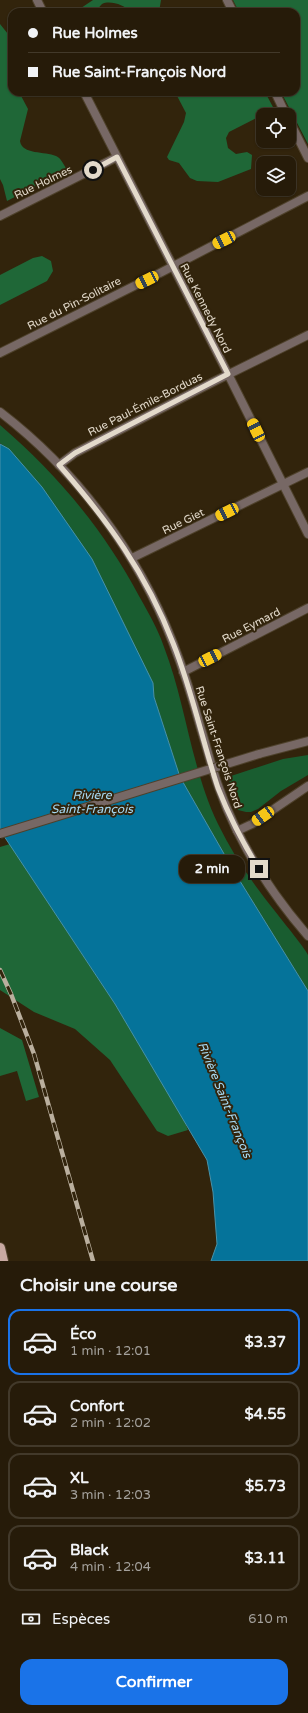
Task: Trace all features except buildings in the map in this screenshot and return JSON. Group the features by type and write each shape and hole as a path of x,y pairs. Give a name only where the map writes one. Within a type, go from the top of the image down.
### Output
{"main road":[{"path":"0,1248 3,1261"}],"street":[{"name":"Rue Kennedy Nord","path":"86,96 308,534"},
{"path":"277,96 283,108"},
{"path":"296,134 308,158"},
{"name":"Rue Holmes","path":"0,216 117,157"},
{"name":"Rue du Pin-Solitaire","path":"0,353 308,196"},
{"name":"Rue Paul-Émile-Borduas","path":"59,465 75,453 228,374 308,335"},
{"name":"Rue Saint-François Nord","path":"0,412 29,436 59,465 96,508 132,558 160,613 183,672 216,782 237,831 266,880 294,920 308,936"},
{"name":"Rue Giet","path":"132,558 308,472"},
{"name":"Rue Eymard","path":"183,672 308,608"},
{"path":"0,834 259,754 308,741"},
{"path":"237,831 252,824 308,786"}],"green space":[{"path":"93,0 161,0 160,8 126,8 113,3 105,3 98,8 81,8"},
{"path":"233,0 308,0 308,144 296,121 296,108 289,108 283,96 300,96 300,8 237,8"},
{"path":"0,24 8,34 8,96 21,96 28,109 20,141 25,149 29,151 51,154 58,157 67,170 7,201 0,179"},
{"path":"177,96 267,96 273,108 256,108 256,118 229,132 226,138 228,148 236,154 247,152 252,155 251,169 218,182 197,181 190,178 179,163 169,160 167,157 184,122 186,113"},
{"path":"42,256 51,261 53,271 47,281 0,305 0,275 33,258"},
{"path":"0,425 41,463 78,504 111,548 149,614 162,640 172,669 201,781 209,803 224,836 245,871 308,955 308,991 235,873 180,777 154,697 153,683 9,450 0,443"},
{"path":"308,755 308,775 281,791 258,809 251,812 238,810 228,777 283,759"},
{"path":"10,844 115,1004 181,1113 188,1130 168,1136 157,1131 110,1060 75,1029 34,1012 0,990 0,847"},
{"path":"0,1028 22,1040 39,1097 26,1101 17,1071 0,1076"}],"water":[{"name":"Rivière Saint-François","path":"0,444 9,449 42,487 92,559 153,683 154,697 180,777 235,873 308,991 308,1261 211,1261 217,1244 213,1192 207,1160 115,1004 0,830"}],"railway":[{"path":"0,970 34,1054 93,1261"}],"route":[{"path":"93,170 117,157 228,374 75,453 59,465 96,508 115,533 132,558 160,613 173,643 183,672 219,789 237,831 259,869"}]}
